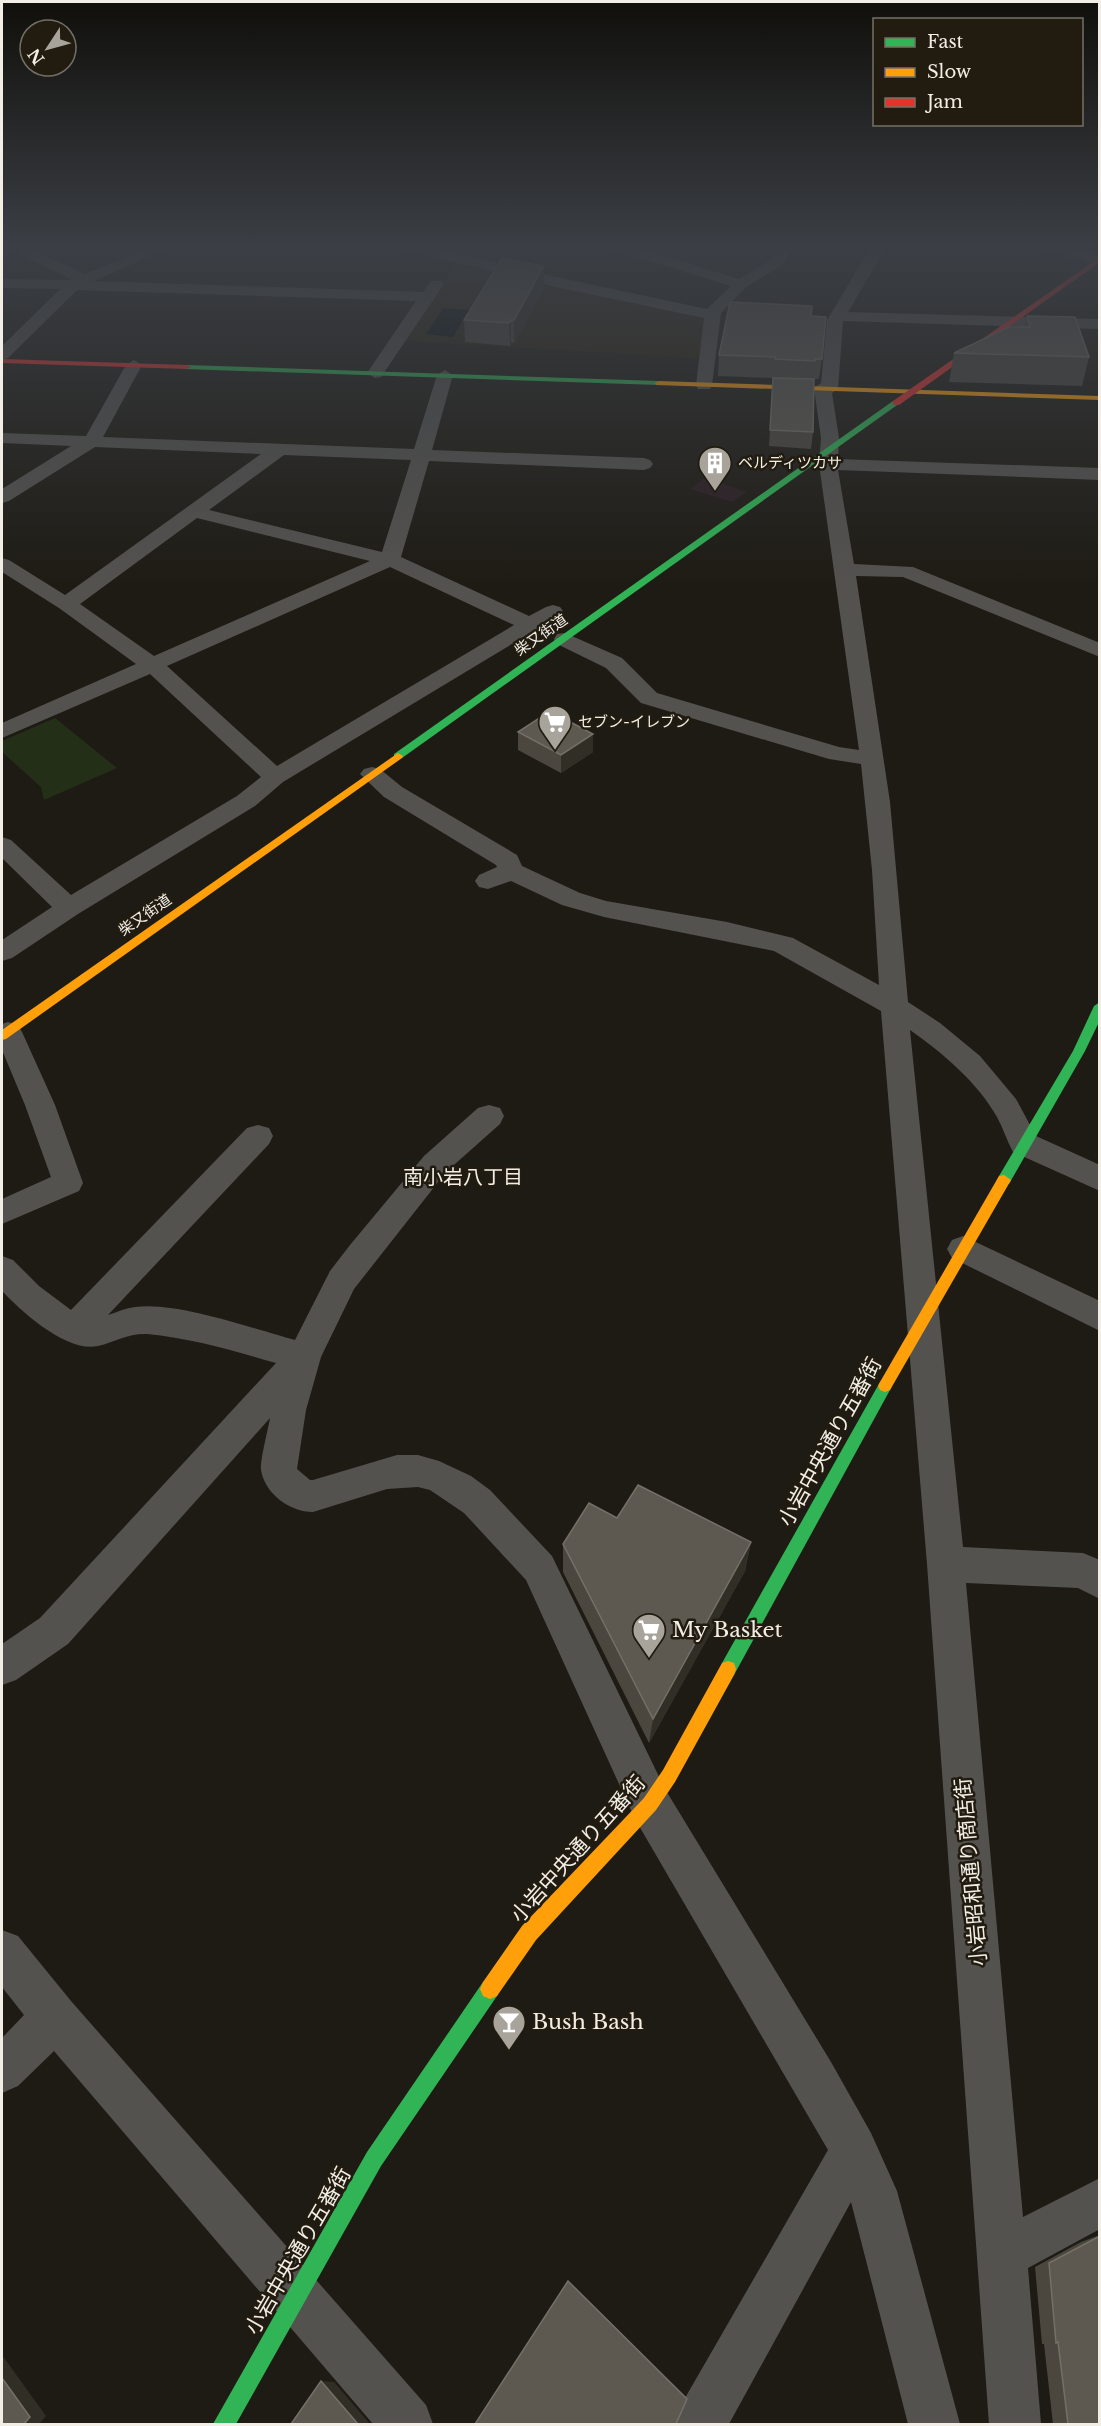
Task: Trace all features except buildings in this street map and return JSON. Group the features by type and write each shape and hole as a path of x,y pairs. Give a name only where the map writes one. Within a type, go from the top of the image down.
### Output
{"main road":[{"name":"柴又街道","path":"5,1034 372,774 829,457 911,392 956,360"},
{"path":"2,361 1100,398"},
{"name":"小岩中央通り五番街","path":"224,2424 374,2159 529,1933 650,1804 669,1776 963,1249 1079,1051 1100,1006"}],"street":[{"path":"375,373 384,360"},
{"path":"704,385 707,360"},
{"name":"小岩昭和通り商店街","path":"828,360 826,389 830,438 829,457 871,758 891,940 894,1005 946,1564 1015,2424"},
{"path":"2,497 92,441 134,365"},
{"path":"2,731 154,666 390,560 423,454 444,375"},
{"path":"2,438 644,464"},
{"path":"66,604 280,449"},
{"path":"829,457 1100,474"},
{"path":"195,512 390,560 528,624"},
{"path":"2,564 66,604 154,666 275,777"},
{"path":"843,570 906,571 1100,651"},
{"path":"2,952 69,908 246,801 275,777 553,611"},
{"path":"565,639 614,663 649,698 837,754 871,758"},
{"path":"372,774 393,792 508,861 499,876 529,877 580,902 650,919 680,922 779,942 894,1005 939,1035 965,1058 1007,1108 1024,1144 1100,1179"},
{"path":"2,845 69,908"},
{"path":"2,1212 68,1183 40,1105 5,1034"},
{"path":"489,1116 435,1164 342,1280 304,1357 289,1410 279,1470 286,1484 304,1496 312,1496 398,1470 431,1473 462,1488 516,1541 539,1569 650,1804 814,2079 854,2151 873,2191 934,2424"},
{"path":"74,1329 258,1136"},
{"path":"963,1249 1100,1317"},
{"path":"2,1269 8,1279 26,1294 74,1329 86,1334 124,1322 142,1320 200,1329 304,1357"},
{"path":"2,1666 54,1630 304,1357"},
{"path":"946,1564 1083,1571 1100,1581"},
{"path":"2,1952 296,2298 407,2424"},
{"path":"2,2070 55,2017"},
{"path":"700,2424 854,2151"},
{"path":"1002,2255 1100,2202"}],"shaded area":[{"name":"ベルディツカサ","path":"705,478 747,492 732,502 690,489"}],"green space":[{"path":"55,718 117,768 44,800 41,787 2,752 2,741"}],"traffic: fast":[{"path":"187,367 659,383"},
{"path":"398,756 896,403"},
{"path":"1004,1180 1079,1051 1100,1006"},
{"path":"728,1669 885,1386"},
{"path":"224,2424 374,2159 490,1989"}],"traffic: slow":[{"path":"659,383 1100,398"},
{"path":"2,1036 398,756"},
{"path":"885,1386 1004,1180"},
{"path":"490,1989 529,1933 650,1804 669,1776 728,1669"}],"traffic: jam":[{"path":"896,403 957,360"},
{"path":"2,361 187,367"}],"place":[{"name":"ベルディツカサ","path":"715,492"},
{"name":"セブン-イレブン","path":"555,751"},
{"name":"My Basket","path":"649,1659"},
{"name":"Bush Bash","path":"509,2051"}],"district":[{"name":"南小岩八丁目","path":"463,1177"}]}
